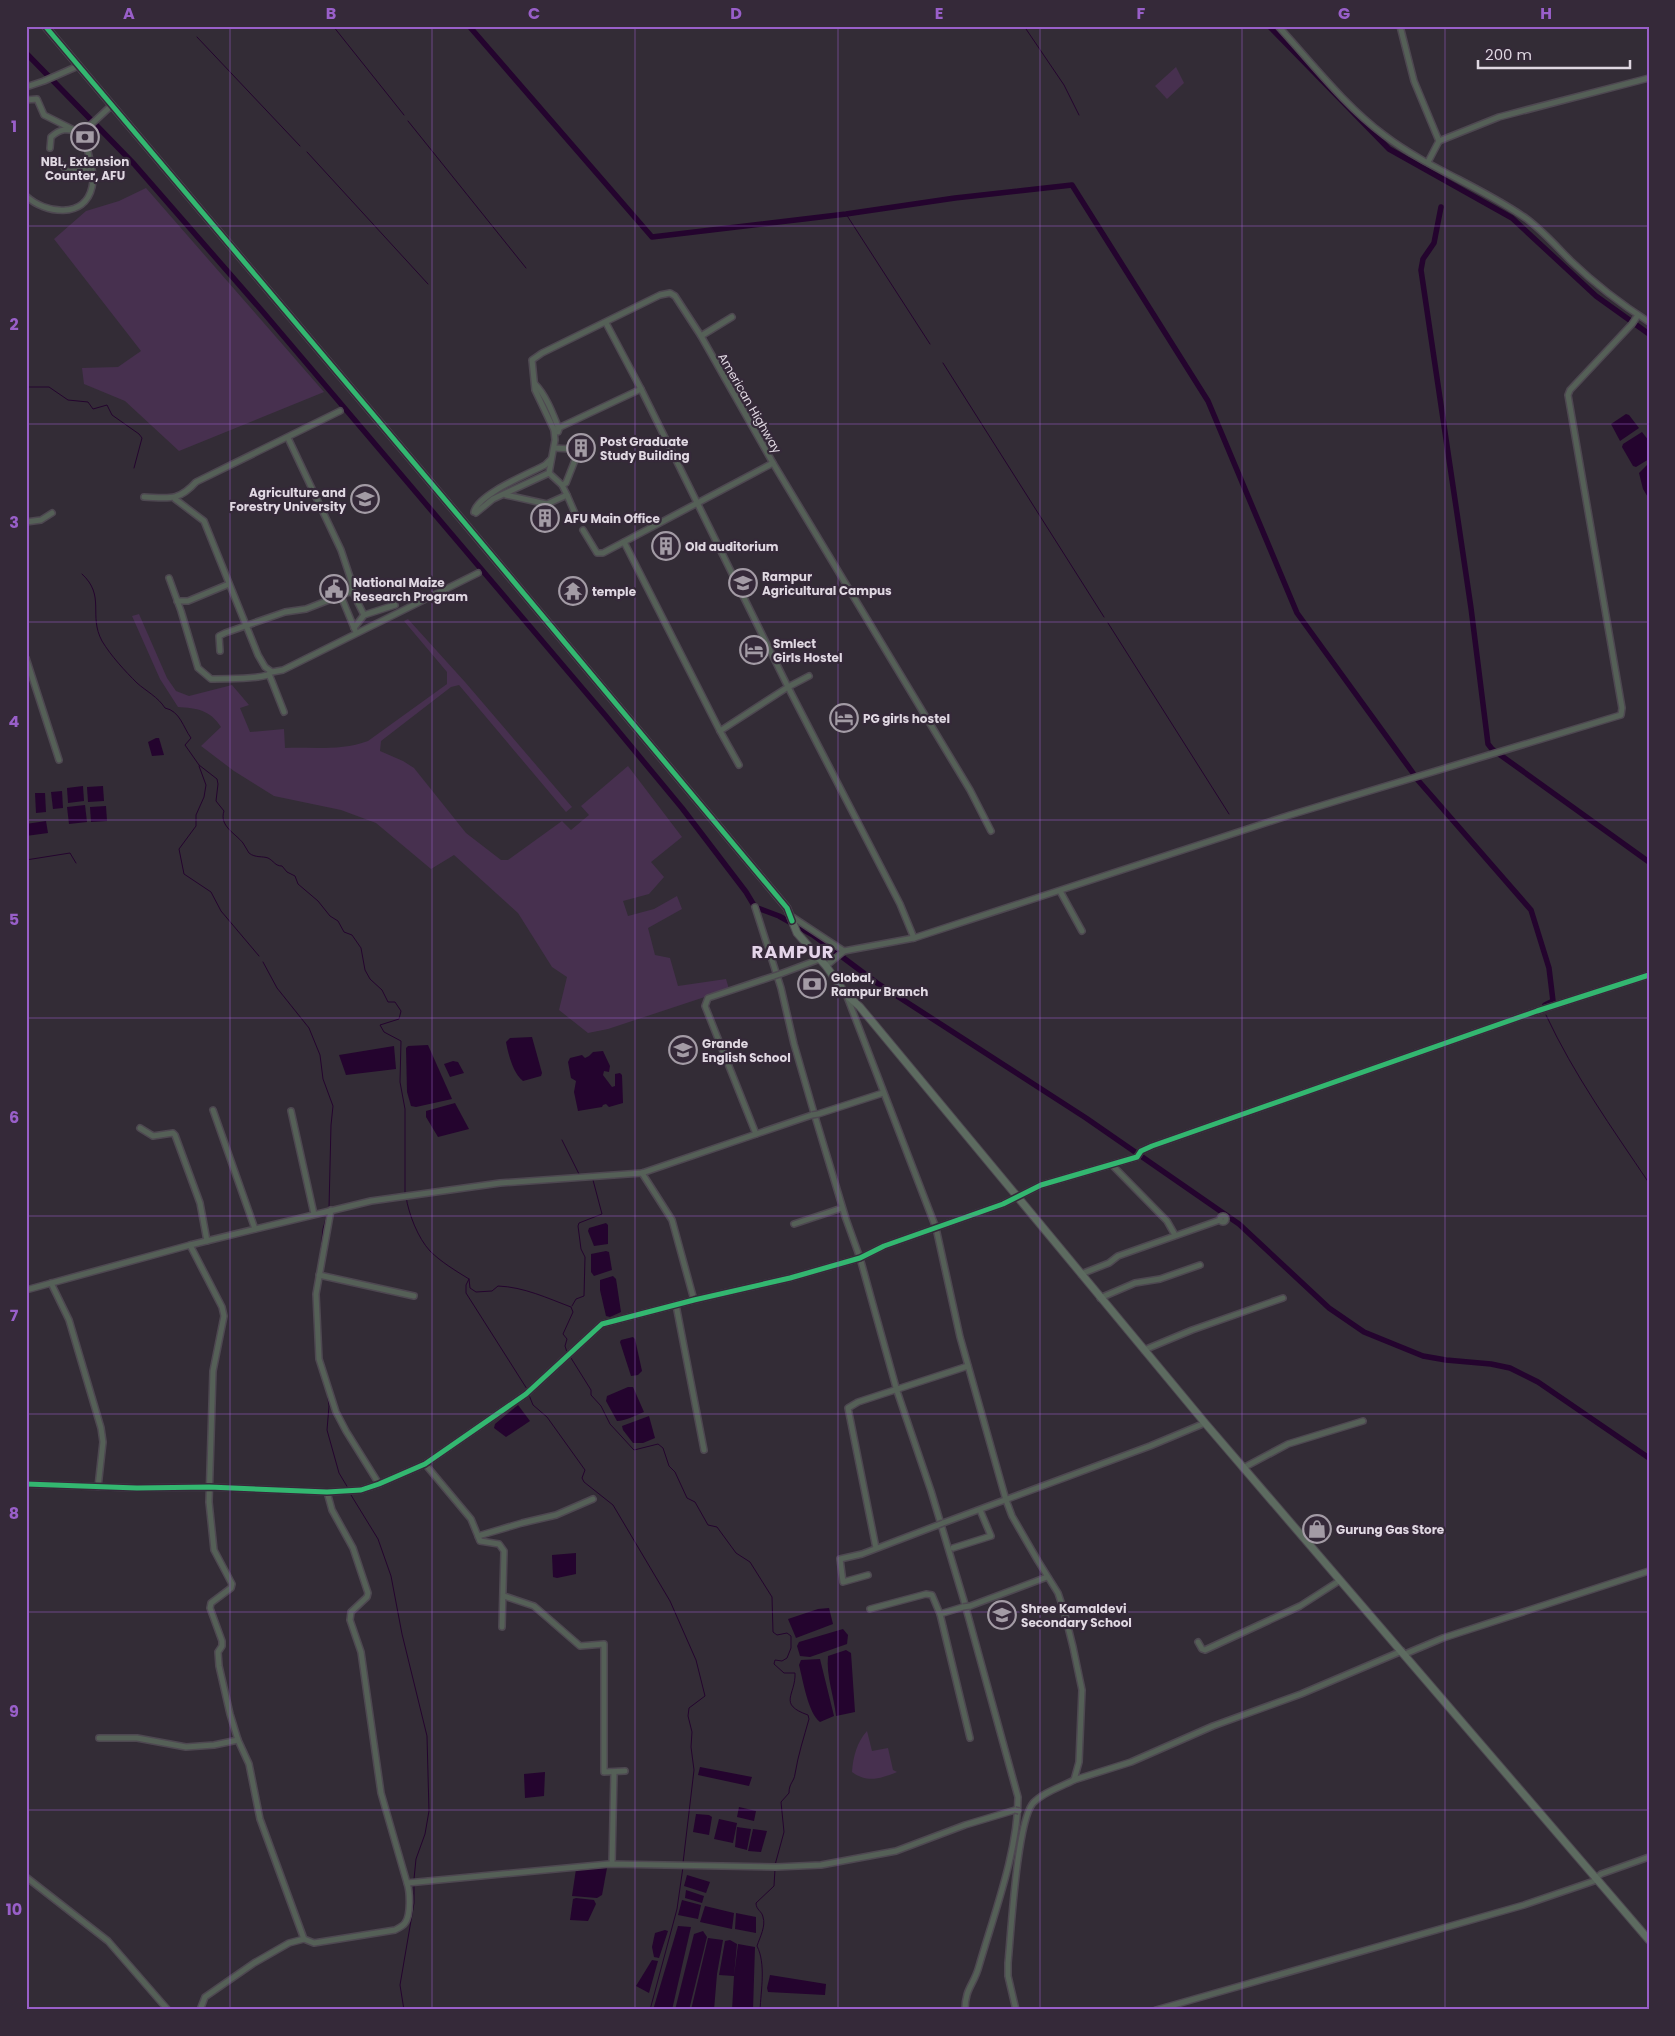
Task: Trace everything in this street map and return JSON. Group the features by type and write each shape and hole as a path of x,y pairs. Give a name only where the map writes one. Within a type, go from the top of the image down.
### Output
{"main road":[{"path":"45,26 787,908 797,934 826,966 845,993 860,1007 1100,1298 1339,1581 1404,1653 1649,1940"}],"street":[{"path":"1278,26 1356,111 1384,135 1428,162 1487,193 1527,219 1599,287 1637,317 1649,322"},
{"path":"1400,26 1414,81 1439,141"},
{"path":"26,87 78,66"},
{"path":"1428,162 1439,141 1452,134 1499,117 1649,78"},
{"path":"26,100 37,99 44,115 82,132"},
{"path":"82,132 112,105"},
{"path":"50,148 51,137 54,134 62,130 72,129"},
{"path":"26,196 38,204 55,210 78,208 84,204 90,195 93,175 82,132"},
{"path":"62,165 68,172 72,172 87,169 90,164"},
{"name":"American Highway","path":"549,472 556,430 538,396 532,360 542,353 660,295 670,293 679,301 701,336 773,463 970,790 991,831"},
{"path":"701,336 732,317"},
{"path":"826,966 842,952 914,938 1290,815 1621,714 1622,708 1568,395 1570,390 1637,317"},
{"path":"606,323 641,389 788,687 900,904 914,938"},
{"path":"556,430 641,389"},
{"path":"175,499 188,491 196,482 340,411"},
{"path":"288,438 341,550 352,583 352,591 364,615"},
{"path":"554,448 572,449 577,455 566,483 562,485"},
{"path":"552,454 550,462 545,466 486,496 475,508 475,513 486,504 549,472 562,485 577,518"},
{"path":"583,530 597,553 603,553 773,463"},
{"path":"505,495 547,504 567,495"},
{"path":"144,497 175,499 204,521 262,663 270,674 284,712"},
{"path":"26,522 41,520 52,512"},
{"path":"624,542 739,765"},
{"path":"169,578 198,668 206,677 211,679 246,677 254,679 283,670 355,631 478,573"},
{"path":"177,600 188,601 230,584"},
{"path":"220,651 219,636 285,612 306,609 352,591"},
{"path":"341,596 355,631"},
{"path":"355,631 364,615 395,605"},
{"path":"26,658 59,760"},
{"path":"720,731 788,687 809,676"},
{"path":"1060,891 1082,930"},
{"path":"755,907 781,988 794,1044 897,1391 931,1491 964,1601 1018,1797 1018,1816 1009,1858 978,1971 965,1996 965,2010"},
{"path":"791,919 842,952"},
{"path":"756,1134 705,1006 706,1001 708,998 820,959"},
{"path":"26,1484 137,1488 209,1487 327,1492 361,1490 425,1464 526,1394 602,1324 790,1278 858,1258 884,1246 1003,1204 1041,1185 1137,1157 1141,1152 1448,1042 1649,975"},
{"path":"845,993 936,1228 968,1366 1006,1500 1012,1516 1058,1593 1064,1611 1082,1690 1078,1762 1074,1780"},
{"path":"26,1290 190,1245 331,1210 405,1195 500,1183 642,1173 883,1093"},
{"path":"213,1110 255,1229"},
{"path":"290,1111 314,1214"},
{"path":"140,1128 153,1136 173,1133 175,1135 200,1203 207,1241"},
{"path":"1112,1165 1167,1221 1175,1236"},
{"path":"642,1173 672,1220 694,1300"},
{"path":"794,1224 842,1208"},
{"path":"331,1210 316,1294 320,1367 342,1424 379,1484"},
{"path":"1081,1274 1109,1263 1118,1256 1220,1220"},
{"path":"190,1245 222,1307 224,1316 213,1371 209,1487 214,1550 232,1584 231,1588 211,1603 210,1608 222,1641 222,1646 218,1652 219,1666 238,1740 249,1764 260,1818 304,1939"},
{"path":"1100,1298 1135,1283 1160,1279 1200,1265"},
{"path":"319,1275 414,1296"},
{"path":"51,1283 70,1320 101,1428 103,1442 98,1487"},
{"path":"1144,1350 1192,1330 1283,1298"},
{"path":"676,1305 704,1450"},
{"path":"876,1548 848,1408 858,1402 897,1391 968,1366"},
{"path":"1243,1468 1288,1444 1362,1421"},
{"path":"868,1575 843,1582 840,1559 876,1548 980,1510 1150,1446 1205,1423"},
{"path":"425,1464 472,1519 480,1541 499,1544 504,1551 502,1628"},
{"path":"200,2010 204,1997 289,1944 304,1939 314,1943 395,1930 403,1926 407,1921 410,1892 381,1793 361,1652 350,1620 351,1612 367,1597 368,1593 353,1548 332,1510 327,1492"},
{"path":"478,1536 522,1523 556,1516 594,1499"},
{"path":"953,1548 991,1536 980,1510"},
{"path":"1016,2010 1008,1976 1008,1963 1019,1858 1027,1814 1033,1803 1042,1796 1074,1780 1131,1762 1213,1726 1301,1694 1443,1638 1649,1571"},
{"path":"940,1614 970,1606 1047,1576"},
{"path":"1198,1642 1202,1649 1205,1650 1300,1606 1339,1581"},
{"path":"870,1609 932,1594 940,1614 970,1738"},
{"path":"504,1596 534,1606 580,1646 604,1644 604,1772 625,1771"},
{"path":"99,1738 137,1738 186,1747 214,1745 238,1740"},
{"path":"612,1864 614,1772"},
{"path":"407,1883 612,1864 774,1867 821,1865 896,1851 965,1825 1017,1811 1027,1814"},
{"path":"1156,2010 1524,1905 1596,1879 1601,1874 1649,1857"},
{"path":"26,1877 108,1941 168,2010"}],"shaded area":[{"path":"1176,67 1184,83 1167,99 1155,86"},
{"path":"146,188 324,392 179,451 125,401 84,384 82,368 118,367 141,351 54,239 86,211 119,201"},
{"path":"1626,414 1629,415 1639,428 1620,441 1611,424"},
{"path":"1642,432 1649,441 1649,459 1636,467 1633,466 1622,447 1623,444"},
{"path":"1649,463 1649,499 1643,489 1639,473"},
{"path":"139,614 167,678 176,691 189,696 232,685 249,705 240,708 250,732 284,729 285,748 327,748 348,746 368,741 447,684 447,672 404,621 408,619 465,682 572,807 566,812 459,685 451,687 381,741 380,751 414,768 466,833 501,860 508,860 562,821 571,830 589,815 581,806 628,766 682,837 651,862 664,877 649,894 623,901 628,916 654,909 677,896 682,909 648,928 655,955 670,958 678,986 726,979 729,989 608,1029 588,1033 559,1010 567,977 552,967 518,913 454,855 431,869 376,823 341,810 274,796 234,771 201,746 221,727 208,713 191,708 178,707 160,679 132,616"},
{"path":"159,738 164,755 152,756 148,742"},
{"path":"83,786 84,801 68,803 67,788"},
{"path":"103,786 104,801 88,802 87,787"},
{"path":"62,791 63,808 53,809 51,792"},
{"path":"35,793 45,793 46,812 36,813"},
{"path":"85,805 87,822 69,824 67,807"},
{"path":"106,806 107,821 91,822 90,807"},
{"path":"46,821 48,833 26,836 26,824"},
{"path":"532,1037 542,1073 541,1076 523,1081 516,1074 506,1042 510,1038"},
{"path":"428,1045 452,1099 416,1107 411,1106 407,1092 406,1048 408,1046"},
{"path":"394,1046 396,1069 346,1075 339,1055"},
{"path":"603,1051 610,1066 609,1072 604,1071 603,1075 612,1087 615,1086 615,1074 620,1073 622,1075 623,1103 609,1107 606,1104 602,1107 578,1111 574,1092 576,1081 571,1078 568,1062 570,1058 582,1055 585,1058 593,1052"},
{"path":"453,1061 458,1062 464,1073 450,1077 444,1064"},
{"path":"455,1103 469,1129 438,1137 426,1117 426,1111"},
{"path":"606,1223 608,1225 608,1244 594,1246 588,1231 589,1228"},
{"path":"609,1252 612,1270 594,1276 591,1272 591,1254"},
{"path":"613,1276 616,1279 621,1312 610,1317 606,1316 600,1290 600,1280"},
{"path":"633,1337 642,1371 638,1375 631,1376 620,1342 621,1340"},
{"path":"628,1387 633,1387 644,1412 617,1421 606,1401 607,1396"},
{"path":"518,1405 530,1421 506,1437 494,1428 495,1424"},
{"path":"649,1416 655,1438 643,1443 633,1443 622,1426"},
{"path":"576,1553 576,1574 557,1578 553,1577 552,1555"},
{"path":"829,1608 833,1624 796,1638 788,1619 818,1609"},
{"path":"843,1629 848,1635 847,1644 810,1657 800,1656 797,1646 799,1642"},
{"path":"846,1650 851,1653 855,1712 836,1716 829,1678 828,1656"},
{"path":"820,1659 834,1716 820,1722 809,1704 799,1665 801,1660"},
{"path":"867,1731 872,1751 888,1748 893,1770 897,1772 885,1777 868,1779 852,1772 856,1750"},
{"path":"700,1767 752,1777 749,1786 698,1775"},
{"path":"545,1772 544,1796 525,1798 524,1774"},
{"path":"739,1807 756,1811 754,1821 737,1817"},
{"path":"696,1814 712,1817 709,1835 693,1832"},
{"path":"719,1819 737,1823 733,1843 714,1839"},
{"path":"737,1827 751,1829 747,1850 735,1847"},
{"path":"753,1829 767,1831 761,1852 748,1851"},
{"path":"607,1868 602,1895 597,1898 572,1896 576,1869"},
{"path":"687,1875 710,1882 706,1893 684,1886"},
{"path":"686,1890 704,1896 702,1903 685,1898"},
{"path":"573,1899 594,1900 596,1904 588,1921 570,1920"},
{"path":"682,1900 701,1905 698,1919 678,1915"},
{"path":"705,1906 734,1913 732,1929 700,1922"},
{"path":"736,1913 756,1917 756,1933 735,1929"},
{"path":"678,1926 691,1927 672,2010 653,2010"},
{"path":"668,1931 659,1958 654,1957 652,1947 655,1933"},
{"path":"703,1931 707,1937 689,2010 675,2010 694,1934"},
{"path":"708,1938 723,1940 717,1974 714,2010 691,2010"},
{"path":"730,1940 737,1944 734,1976 719,1975 725,1941"},
{"path":"738,1944 755,1947 753,2010 732,2010"},
{"path":"652,1960 658,1961 649,1993 636,1986"},
{"path":"770,1975 826,1984 825,1995 768,1992"}],"waterway":[{"path":"333,26 404,115"},
{"path":"469,26 652,237 1072,185 1208,401 1297,613 1413,773"},
{"path":"1024,26 1064,85 1079,115"},
{"path":"1269,26 1389,149 1512,218 1596,296 1649,334"},
{"path":"197,37 300,146"},
{"path":"26,53 134,164 263,312 682,808 746,892 755,907 779,916 813,935 877,983 1086,1118 1239,1224 1329,1308 1364,1332 1423,1356 1510,1368 1538,1382 1649,1458"},
{"path":"408,121 526,268"},
{"path":"307,152 428,284"},
{"path":"1441,207 1434,243 1423,259 1421,270 1471,608 1488,744 1492,749 1649,862"},
{"path":"846,214 930,344"},
{"path":"943,363 1104,617"},
{"path":"26,387 49,387 68,400 88,402 93,409 107,405 112,415 142,438 134,468"},
{"path":"82,574 93,590 96,623 102,641 114,658 137,683 155,697 165,708 174,712 181,720 191,738 185,745 199,765 217,779 216,801 224,811 223,816 226,825 243,843 249,853 254,856 268,858 295,876 298,884 318,901 330,916 338,921 344,932 352,935 361,948 365,970 370,979 382,990 388,1002 395,1002 401,1011 399,1019 380,1025 384,1032 401,1041 400,1082 405,1109 405,1193"},
{"path":"1108,623 1229,814"},
{"path":"199,766 206,785 204,797 196,815 196,826 179,849 184,874 211,892 221,911 259,956"},
{"path":"1416,778 1531,910 1549,968 1553,1001 1545,1005"},
{"path":"26,860 70,853 76,863"},
{"path":"263,962 277,988 309,1028 320,1055 323,1079 333,1106 329,1208"},
{"path":"1546,1015 1581,1080 1649,1183"},
{"path":"562,1140 579,1174"},
{"path":"572,1306 576,1299 584,1296 585,1257 581,1249 578,1226 579,1223 602,1214 593,1180"},
{"path":"406,1197 415,1226 426,1246 439,1259 469,1279 470,1288 476,1292 492,1291 498,1286 517,1288 571,1307 573,1312 563,1334 567,1339 565,1346 567,1352"},
{"path":"320,1259 323,1229 327,1215"},
{"path":"316,1281 319,1265"},
{"path":"469,1279 466,1285 466,1293 527,1389"},
{"path":"571,1358 591,1390 591,1395 601,1406 610,1424 634,1450 658,1444 663,1448 669,1466 675,1472 687,1498 695,1502 708,1525 717,1527 736,1553 750,1562 772,1597 773,1632 777,1635 787,1633 791,1636 791,1648 787,1658 782,1661 775,1660 774,1664 784,1673 795,1673 795,1681 790,1698 791,1703 793,1707 808,1715 809,1719 789,1793 781,1802 784,1832 775,1865"},
{"path":"318,1362 322,1375"},
{"path":"327,1391 329,1406 327,1430 339,1473 348,1488"},
{"path":"529,1395 533,1405 547,1417 585,1470 582,1478 584,1482 613,1505 670,1601 696,1660 705,1696 689,1708 688,1716 692,1732 691,1747 694,1770 683,1863"},
{"path":"351,1495 378,1539 391,1576 402,1634 427,1736 429,1811 425,1834 416,1859 414,1879"},
{"path":"650,2010 677,1909 683,1867"},
{"path":"760,2010 762,1969 757,1946 764,1920 756,1903 774,1886 775,1869"},
{"path":"404,2010 400,1985 414,1903 414,1886"}],"cycle path":[{"path":"45,26 787,908 792,921"},
{"path":"26,1484 137,1488 209,1487 327,1492 361,1490 425,1464 526,1394 602,1324 790,1278 860,1258 884,1246 1003,1204 1041,1185 1137,1157 1141,1151 1152,1146 1537,1011 1649,975"}],"place":[{"name":"NBL, Extension Counter, AFU","path":"85,137"},
{"name":"Post Graduate Study Building","path":"581,448"},
{"name":"Agriculture and Forestry University","path":"365,499"},
{"name":"AFU Main Office","path":"545,518"},
{"name":"Old auditorium","path":"666,546"},
{"name":"Rampur Agricultural Campus","path":"743,583"},
{"name":"National Maize Research Program","path":"334,589"},
{"name":"temple","path":"573,591"},
{"name":"Smlect Girls Hostel","path":"754,650"},
{"name":"PG girls hostel","path":"844,718"},
{"name":"Global, Rampur Branch","path":"812,984"},
{"name":"Grande English School","path":"683,1050"},
{"name":"Gurung Gas Store","path":"1317,1529"},
{"name":"Shree Kamaldevi Secondary School","path":"1002,1615"}],"district":[{"name":"RAMPUR","path":"793,951"}]}
